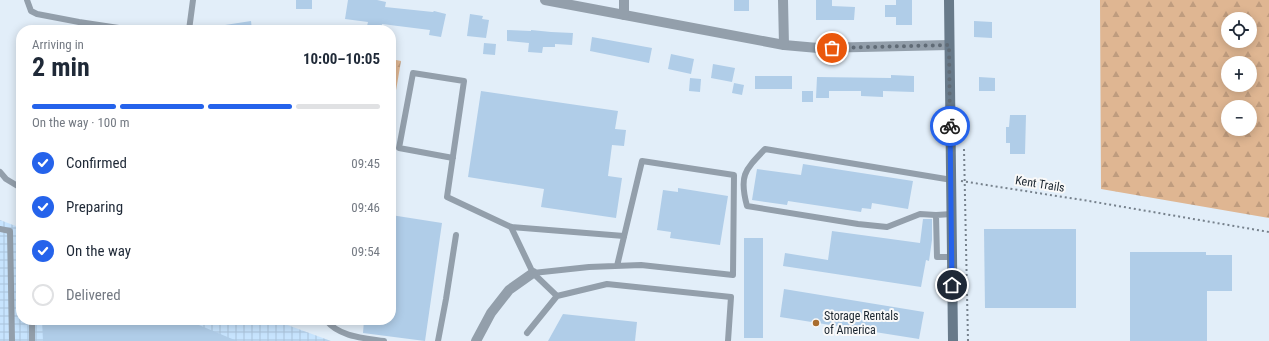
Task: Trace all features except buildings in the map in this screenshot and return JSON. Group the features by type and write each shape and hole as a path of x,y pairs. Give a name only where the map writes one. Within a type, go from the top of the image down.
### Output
{"street":[{"path":"545,0 784,45 818,48 949,45"},
{"path":"624,0 624,15"},
{"path":"783,0 784,45"},
{"path":"949,0 953,341"},
{"path":"476,341 491,313 510,290 533,274"}],"lane":[{"path":"26,0 31,11 37,14 99,25"},
{"path":"190,25 193,0"},
{"path":"453,158 399,148 413,73 464,81 448,197 511,227 624,236"},
{"path":"952,180 765,150 749,165 744,176 742,188 747,206 858,224 886,227 920,214 952,214"},
{"path":"617,266 642,160 744,176"},
{"path":"0,172 6,179 16,185"},
{"path":"533,274 641,265 733,275 734,175"},
{"path":"936,215 937,257 952,257"},
{"path":"511,227 533,274 557,296"},
{"path":"0,229 10,231 12,341"},
{"path":"438,341 456,235"},
{"path":"527,333 557,296 607,284 730,296 728,341"},
{"path":"32,325 32,341"},
{"path":"330,325 340,332 353,336 384,341"}],"path":[{"path":"964,149 966,182 968,341"},
{"name":"Kent Trails","path":"966,182 1097,202 1269,232"}],"shaded area":[{"path":"0,220 16,226 16,325 288,325 331,341 0,341"}],"green space":[{"path":"1100,0 1269,0 1269,218 1101,189"},
{"path":"396,60 401,61 396,90"}],"way so far":[{"path":"832,48 949,45 950,126"}],"place":[{"name":"Storage Rentals of America","path":"816,323"}],"route":[{"path":"950,126 952,180 952,285"}]}
